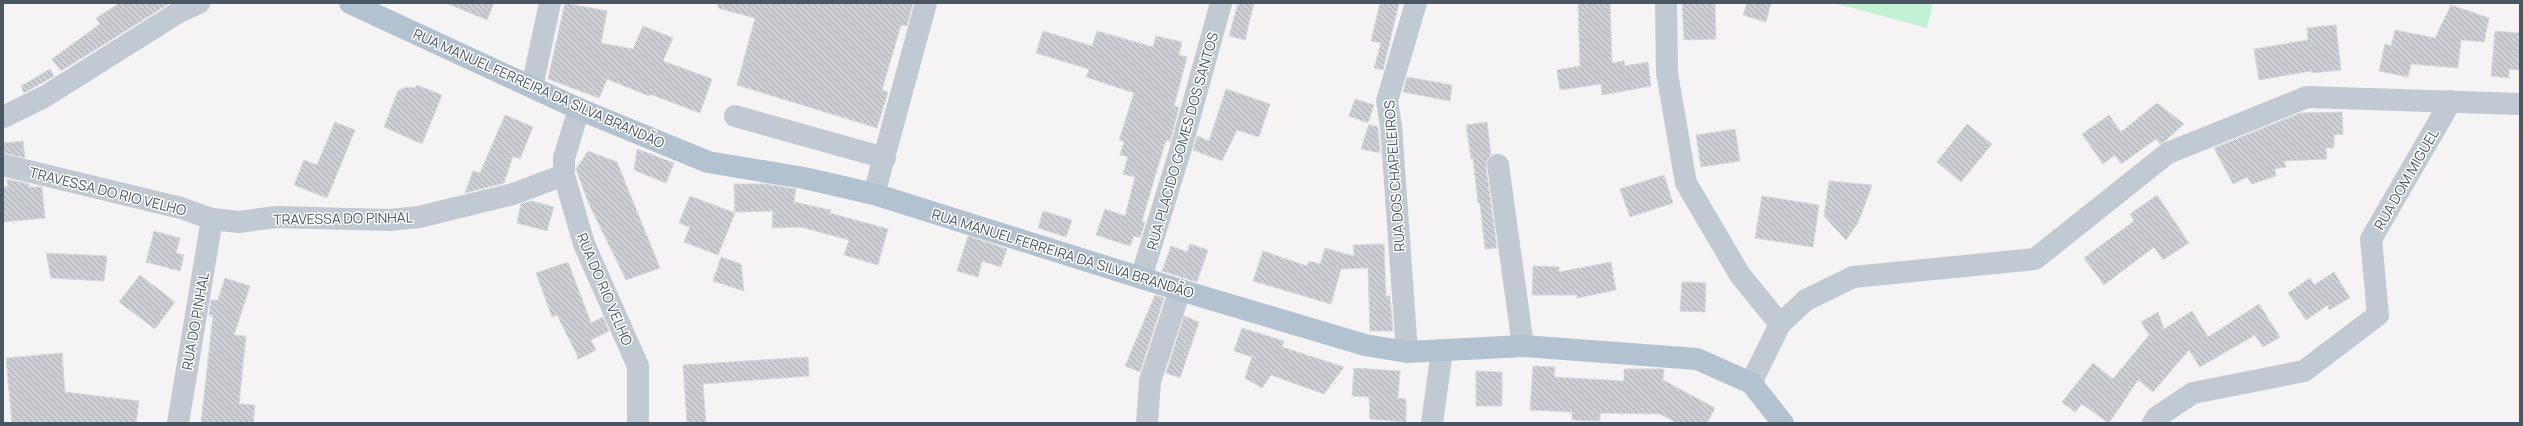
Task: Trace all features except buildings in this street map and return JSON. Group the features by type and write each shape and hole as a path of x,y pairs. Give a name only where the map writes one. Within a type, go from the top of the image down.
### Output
{"main road":[{"name":"RUA MANUEL FERREIRA DA SILVA BRANDÃO","path":"350,3 579,109 708,162 804,178 874,194 1180,290 1365,345 1406,352 1523,346 1697,359 1751,383 1783,423"}],"street":[{"path":"3,117 44,97 179,12 199,3"},
{"path":"532,87 550,3"},
{"path":"874,194 926,3"},
{"name":"RUA PLACIDO GOMES DOS SANTOS","path":"1141,278 1181,148 1221,3"},
{"name":"RUA DOS CHAPELEIROS","path":"1406,352 1391,126 1387,101 1416,3"},
{"path":"1666,3 1667,73 1686,183 1740,275 1780,324"},
{"path":"1751,383 1780,324 1806,300 1853,276 2035,258 2168,153 2307,98 2520,104"},
{"name":"RUA DOM MIGUEL","path":"2153,423 2157,417 2193,393 2304,371 2378,316 2371,239 2451,101"},
{"name":"RUA DO RIO VELHO","path":"579,109 564,158 564,175 584,244 638,366 638,423"},
{"path":"735,116 885,158"},
{"name":"TRAVESSA DO RIO VELHO","path":"3,165 181,208 212,219"},
{"path":"1498,165 1523,346"},
{"name":"TRAVESSA DO PINHAL","path":"212,219 239,222 276,217 390,220 419,217 513,194 564,175"},
{"name":"RUA DO PINHAL","path":"178,423 212,219"},
{"path":"1147,423 1150,381 1180,290"},
{"path":"1432,423 1442,351"}],"green space":[{"path":"1834,3 1933,3 1927,28"}]}
